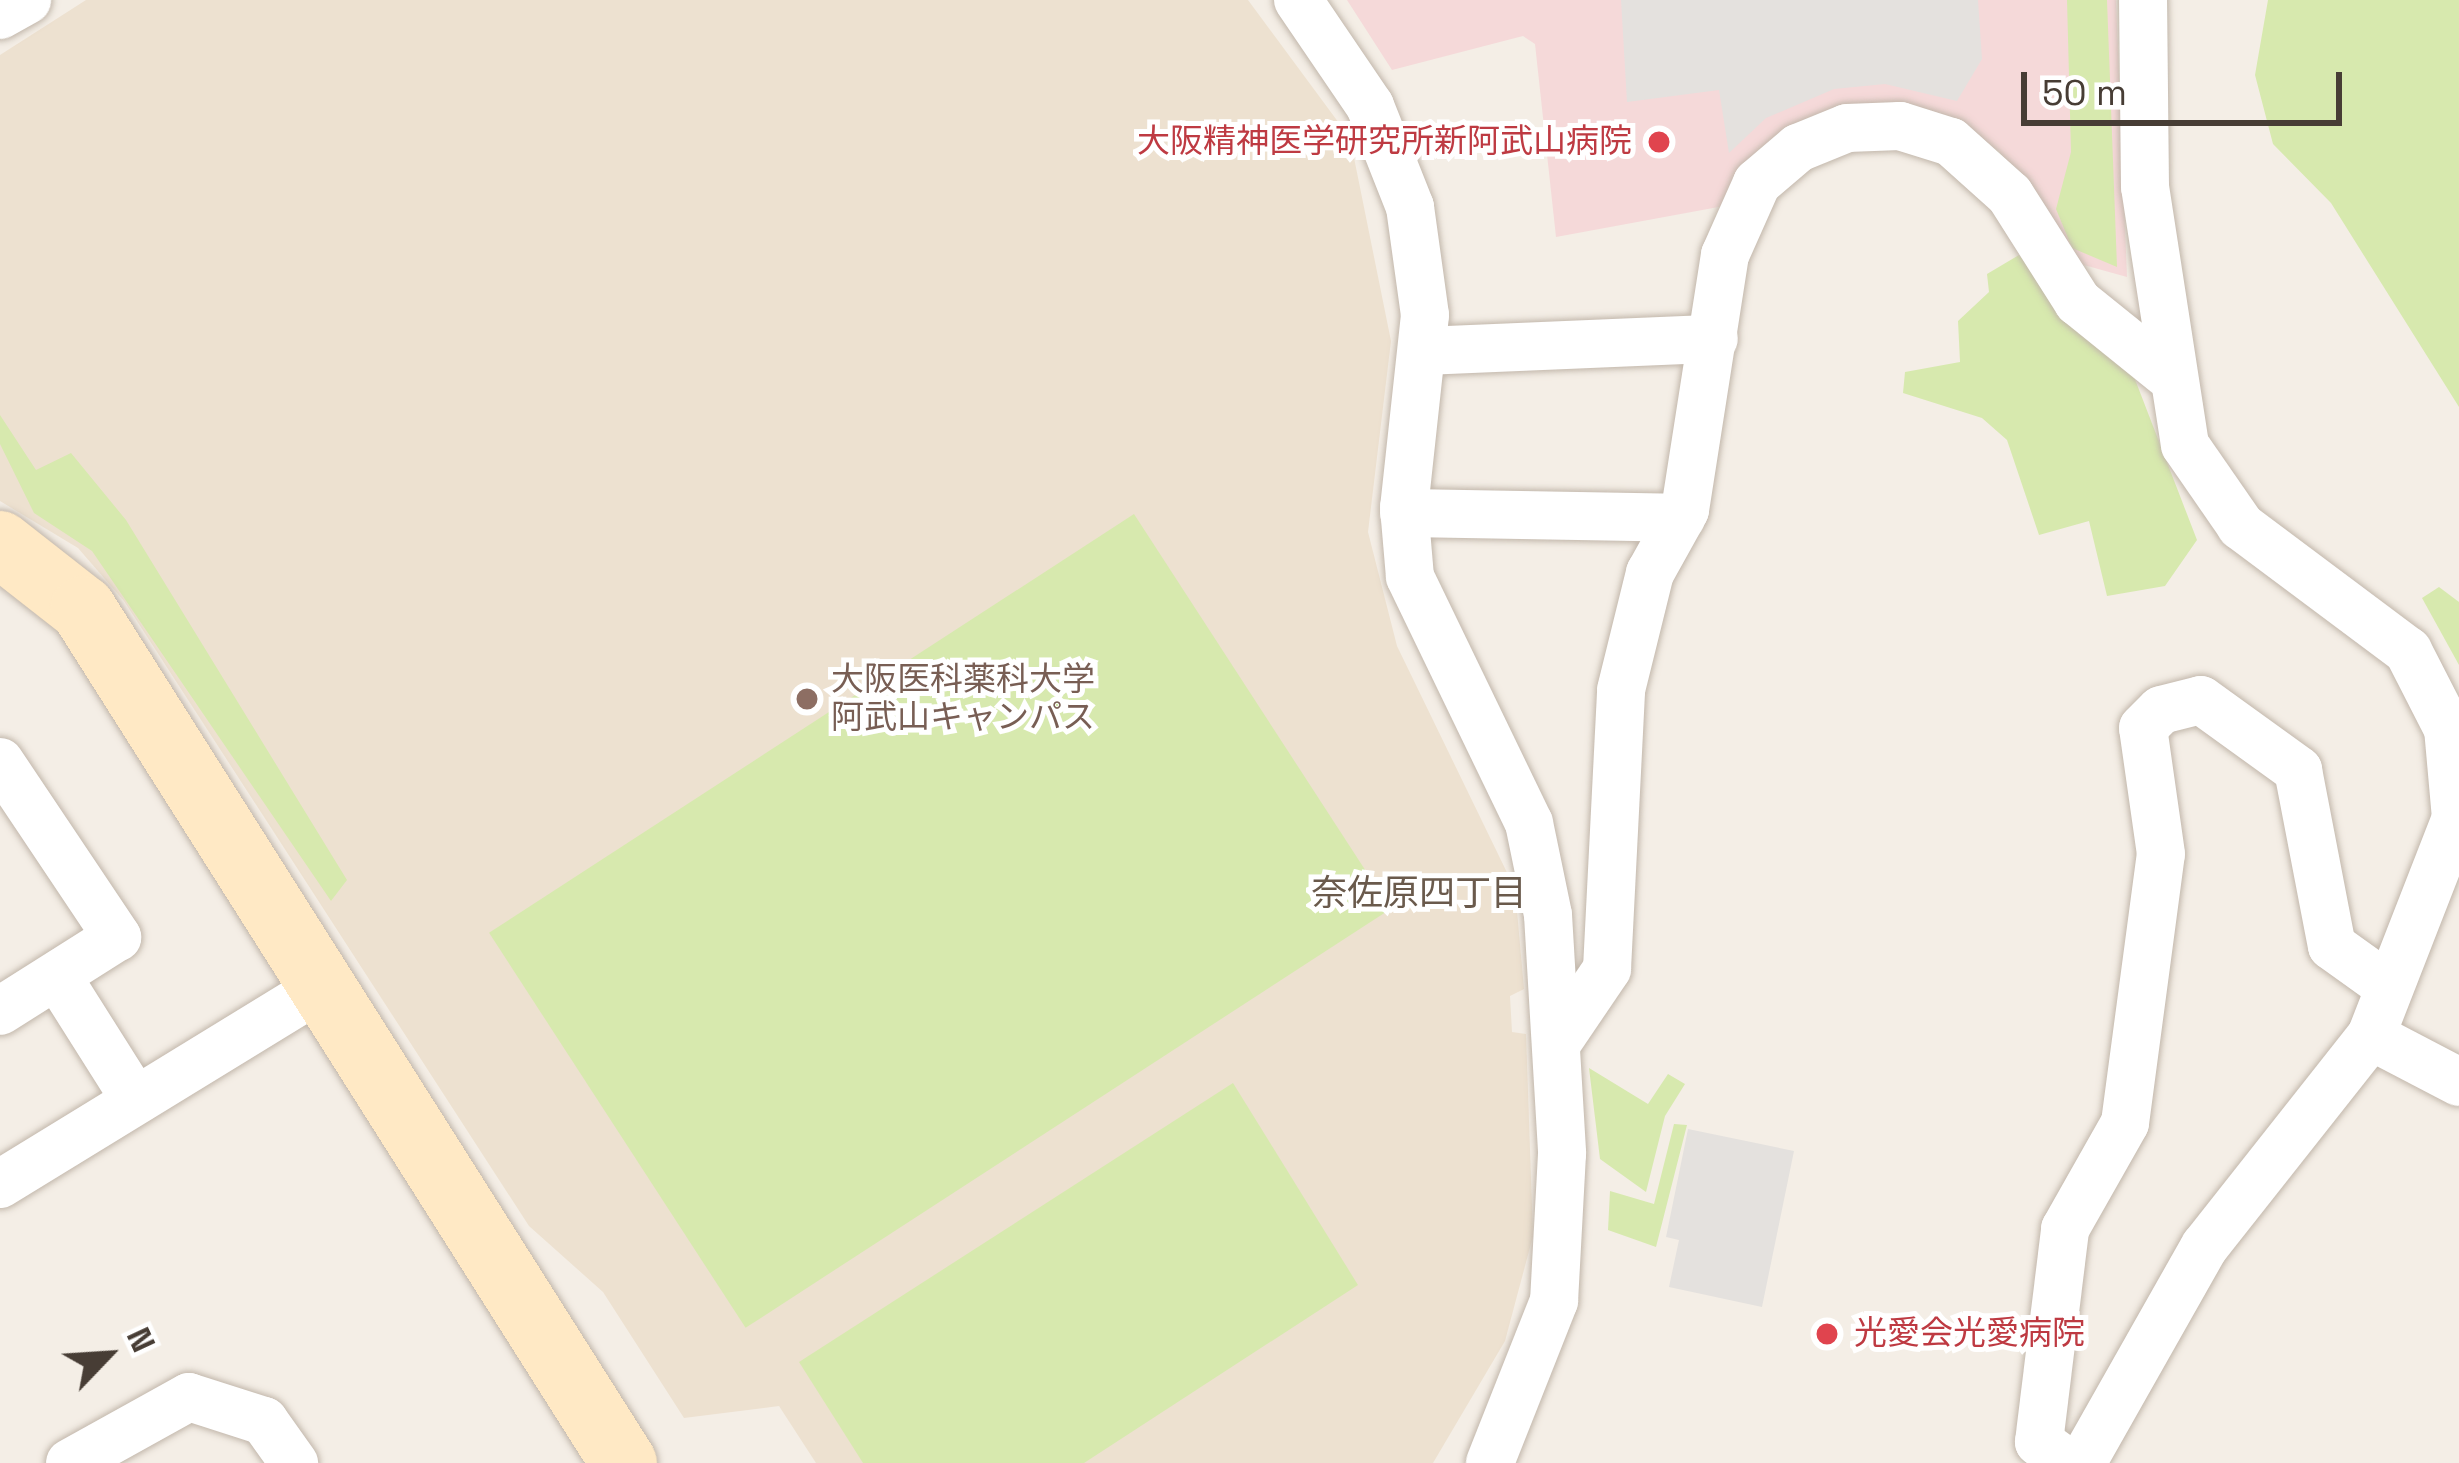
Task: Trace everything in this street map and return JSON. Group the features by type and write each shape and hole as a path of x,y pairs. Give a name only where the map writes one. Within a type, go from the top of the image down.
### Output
{"street":[{"path":"0,15 27,0"},
{"path":"1298,0 1400,173 1420,261 1424,351 1404,513 1425,622 1529,823 1561,1037 1554,1301 1490,1463"},
{"path":"2082,1463 2205,1246 2371,1036 2389,987 2453,859 2455,759 2425,675 2387,629 2224,508 2185,445 2166,374 2142,153 2143,0"},
{"path":"1561,1037 1606,969 1621,690 1650,573 1681,518 1732,230 1757,183 1821,136 1900,126 1982,163 2062,284 2166,374"},
{"path":"1424,351 1714,339"},
{"path":"1404,513 1681,518"},
{"path":"0,544 83,609 624,1463"},
{"path":"2068,1463 2039,1442 2065,1229 2125,1123 2161,854 2143,728 2161,710 2201,700 2298,770 2332,946 2389,987"},
{"path":"0,762 117,938 0,1012"},
{"path":"57,976 134,1098"},
{"path":"0,1184 323,986"},
{"path":"2371,1036 2459,1082"},
{"path":"70,1463 189,1397 264,1420 294,1463"}],"shaded area":[{"name":"大阪医科薬科大学 阿武山キャンパス","path":"86,0 1248,0 1350,138 1391,341 1368,532 1397,646 1515,889 1524,989 1510,996 1512,1032 1526,1034 1533,1236 1505,1341 1433,1463 816,1463 779,1406 684,1418 603,1292 529,1226 124,601 78,548 0,501 0,55"},
{"name":"大阪精神医学研究所新阿武山病院","path":"1347,0 2116,0 2127,277 2073,262 1999,151 1917,107 1724,206 1556,237 1535,44 1523,36 1392,70"},
{"path":"1621,0 1978,0 1982,59 1957,101 1885,84 1834,89 1766,118 1729,153 1719,90 1627,102"},
{"path":"1688,1129 1794,1151 1762,1307 1669,1287 1679,1240 1666,1237"}],"green space":[{"path":"2067,0 2107,0 2117,267 2072,248 2056,209 2071,152"},
{"path":"2268,0 2459,0 2459,407 2331,203 2273,144 2255,75"},
{"path":"2019,255 2131,369 2197,540 2165,586 2107,596 2089,521 2039,535 2007,440 1982,418 1903,393 1905,372 1960,362 1958,321 1989,292 1987,274"},
{"path":"0,415 36,470 71,453 126,520 347,880 331,901 92,551 34,513 0,444"},
{"path":"1134,514 1391,909 746,1328 489,933"},
{"path":"2439,587 2459,602 2459,665 2422,598"},
{"path":"1589,1068 1648,1104 1668,1074 1685,1084 1665,1116 1646,1192 1600,1159"},
{"path":"1233,1083 1358,1285 1084,1463 863,1463 799,1362"},
{"path":"1674,1124 1687,1125 1656,1247 1608,1230 1610,1191 1654,1204"}],"place":[{"name":"大阪精神医学研究所新阿武山病院","path":"1659,142"},
{"name":"大阪医科薬科大学 阿武山キャンパス","path":"807,699"},
{"name":"光愛会光愛病院","path":"1827,1334"}],"district":[{"name":"奈佐原四丁目","path":"1419,894"}]}
